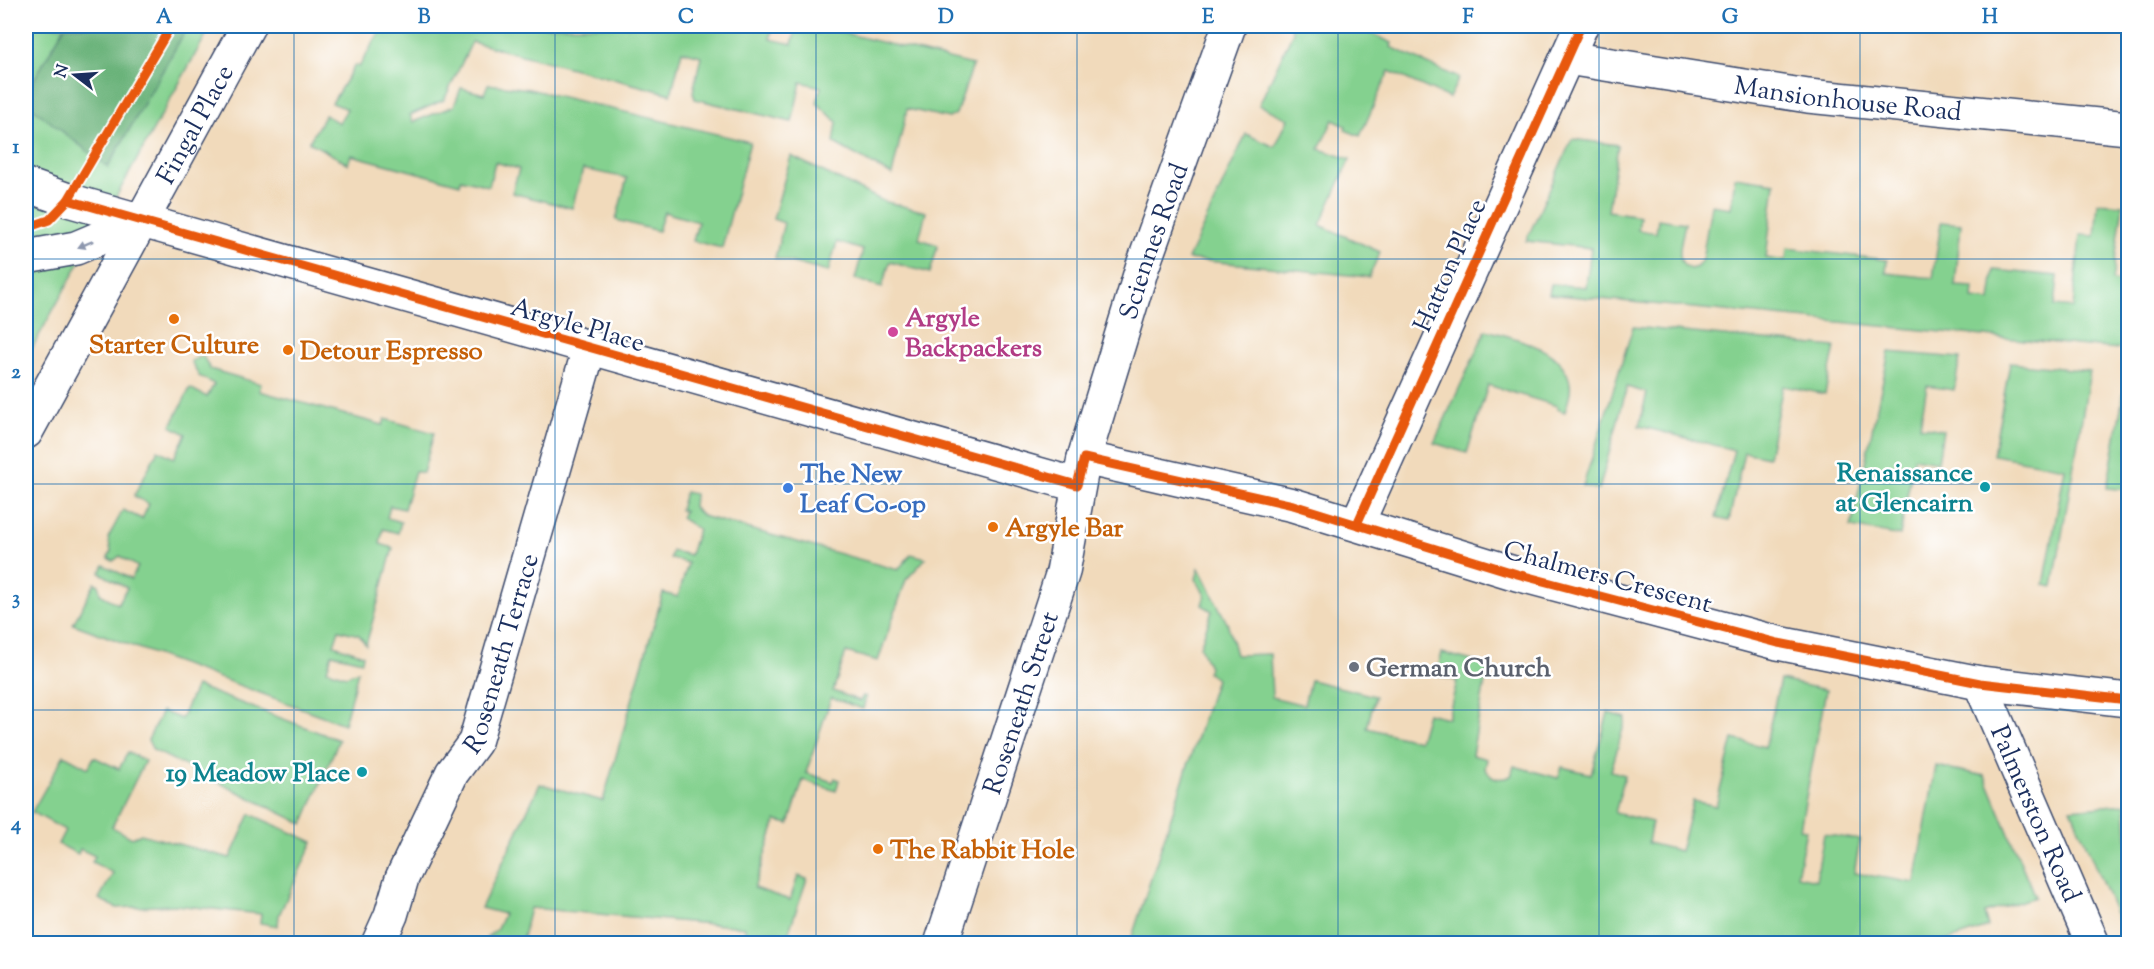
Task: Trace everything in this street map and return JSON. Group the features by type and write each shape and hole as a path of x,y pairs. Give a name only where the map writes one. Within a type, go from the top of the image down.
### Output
{"street":[{"name":"Fingal Place","path":"26,432 248,26"},
{"name":"Sciennes Road","path":"1080,472 1142,268 1230,26"},
{"name":"Hatton Place","path":"1357,524 1581,26"},
{"name":"Mansionhouse Road","path":"1567,58 1808,96 2128,128"},
{"name":"Argyle Place","path":"26,185 140,221 589,349 1080,472"},
{"path":"26,257 76,248 140,221"},
{"name":"Roseneath Terrace","path":"378,944 391,915 402,878 452,772 475,742 589,349"},
{"name":"Chalmers Crescent","path":"1080,472 1229,490 1357,524 1517,574 1778,643 1980,683 2128,700"},
{"name":"Roseneath Street","path":"941,944 1063,572 1080,472"},
{"name":"Palmerston Road","path":"1980,683 2093,944"}],"green space":[{"path":"26,26 211,26 26,359"},
{"path":"65,26 188,26 108,167 26,103 26,93"},
{"path":"383,26 773,26 770,39 792,44 797,26 816,26 973,65 956,114 949,118 907,109 892,175 834,143 837,122 817,103 821,87 801,82 792,122 695,99 693,92 701,56 682,51 671,94 472,42 444,100 410,115 413,122 454,106 461,88 484,94 488,84 529,89 750,142 722,248 693,241 698,222 664,212 658,231 616,220 627,178 583,169 572,208 512,193 519,169 495,162 489,186 461,179 460,184 351,155 348,164 309,142 325,115 339,123 347,109 332,103 355,65 359,67"},
{"path":"1291,26 1359,26 1392,43 1391,47 1459,78 1449,98 1389,71 1360,136 1345,130 1346,126 1333,120 1319,149 1350,159 1320,225 1380,252 1369,277 1188,259 1246,134 1275,147 1288,119 1259,105 1293,32"},
{"path":"1572,139 1618,145 1608,211 1640,216 1638,230 1656,233 1658,219 1685,223 1680,256 1681,261 1690,269 1697,267 1702,260 1711,205 1731,208 1735,177 1775,183 1766,258 1786,261 1787,248 1887,260 1886,273 1933,278 1941,222 1961,224 1955,286 1974,287 1973,299 1990,301 1994,270 2058,276 2055,306 2073,308 2080,235 2095,236 2098,203 2123,205 2112,281 2128,283 2128,350 1549,294 1551,284 1586,287 1591,248 1526,241"},
{"path":"791,156 883,201 926,212 919,239 938,245 930,273 890,262 882,287 855,279 863,250 837,242 828,272 775,258 784,223 773,219"},
{"path":"1633,327 1835,347 1825,394 1783,386 1768,457 1744,452 1729,521 1716,518 1734,450 1639,426 1647,393 1627,387 1599,490 1583,486"},
{"path":"1486,330 1510,336 1549,353 1566,372 1570,394 1565,412 1557,409 1557,406 1488,385 1467,453 1434,443"},
{"path":"1889,352 1960,358 1954,390 1927,386 1920,426 1943,430 1938,462 1914,458 1900,536 1851,527"},
{"path":"203,356 210,369 261,384 259,391 383,425 385,419 434,433 423,473 415,471 404,509 390,506 387,518 401,522 398,533 383,529 380,544 393,548 366,645 359,635 339,630 334,645 363,655 362,661 332,654 327,670 346,676 358,671 344,724 73,624 95,583 99,585 100,594 118,604 127,588 100,573 104,565 131,579 138,567 120,556 113,561 108,558 111,551 108,538 123,510 142,519 149,504 134,496 158,450 174,458 186,434 171,426 190,388 207,397 214,384 199,376 191,361"},
{"path":"2010,363 2090,371 2053,587 2044,585 2065,468 1993,455"},
{"path":"2128,374 2128,490 2107,488"},
{"path":"685,492 694,494 693,507 702,516 898,570 911,554 926,558 906,580 878,661 846,652 833,691 860,701 863,696 866,697 863,709 831,698 806,773 833,782 835,778 839,780 836,791 803,780 789,824 776,821 754,888 790,900 798,876 807,879 785,943 776,943 776,938 745,936 745,927 530,908 522,941 487,937 497,929 504,914 481,908 540,784 603,801 663,593 678,597 688,563 670,558 672,551 690,555 698,529 681,518 684,511 680,510"},
{"path":"1199,568 1228,625 1236,655 1270,654 1272,697 1304,705 1310,680 1375,696 1367,728 1419,741 1427,713 1448,718 1457,681 1436,675 1442,653 1488,665 1472,755 1487,759 1485,769 1496,778 1511,776 1514,766 1558,778 1562,767 1591,774 1608,713 1626,718 1611,771 1625,775 1615,813 1652,822 1648,843 1680,851 1693,801 1716,806 1733,739 1765,747 1780,680 1826,690 1800,829 1806,830 1797,876 1816,880 1824,834 1860,840 1854,873 1915,883 1936,766 1985,776 2035,897 1984,913 1988,927 1937,944 1130,943 1216,679 1207,672 1209,667 1200,647 1212,611 1202,605 1205,595 1196,579"},
{"path":"196,686 339,740 303,824 153,750 148,740 162,711 181,719"},
{"path":"128,752 145,761 112,827 132,838 141,834 230,858 250,814 313,842 279,915 278,926 260,923 261,914 175,905 117,908 99,899 113,873 92,862 95,856 80,849 78,854 58,844 65,830 32,812 64,755 88,768 94,757 119,769"},
{"path":"2125,804 2128,851 2128,944 2071,809"}],"cycle path":[{"path":"26,228 49,220 68,200 171,26"},
{"path":"1357,524 1581,26"},
{"path":"68,200 1077,485 1084,458 1293,505 1517,574 1778,643 1980,683 2128,700"}],"place":[{"name":"Starter Culture","path":"174,319"},
{"name":"Argyle Backpackers","path":"893,332"},
{"name":"Detour Espresso","path":"288,350"},
{"name":"Renaissance at Glencairn","path":"1985,487"},
{"name":"The New Leaf Co-op","path":"788,488"},
{"name":"Argyle Bar","path":"993,527"},
{"name":"German Church","path":"1354,667"},
{"name":"19 Meadow Place","path":"362,772"},
{"name":"The Rabbit Hole","path":"878,849"}]}
